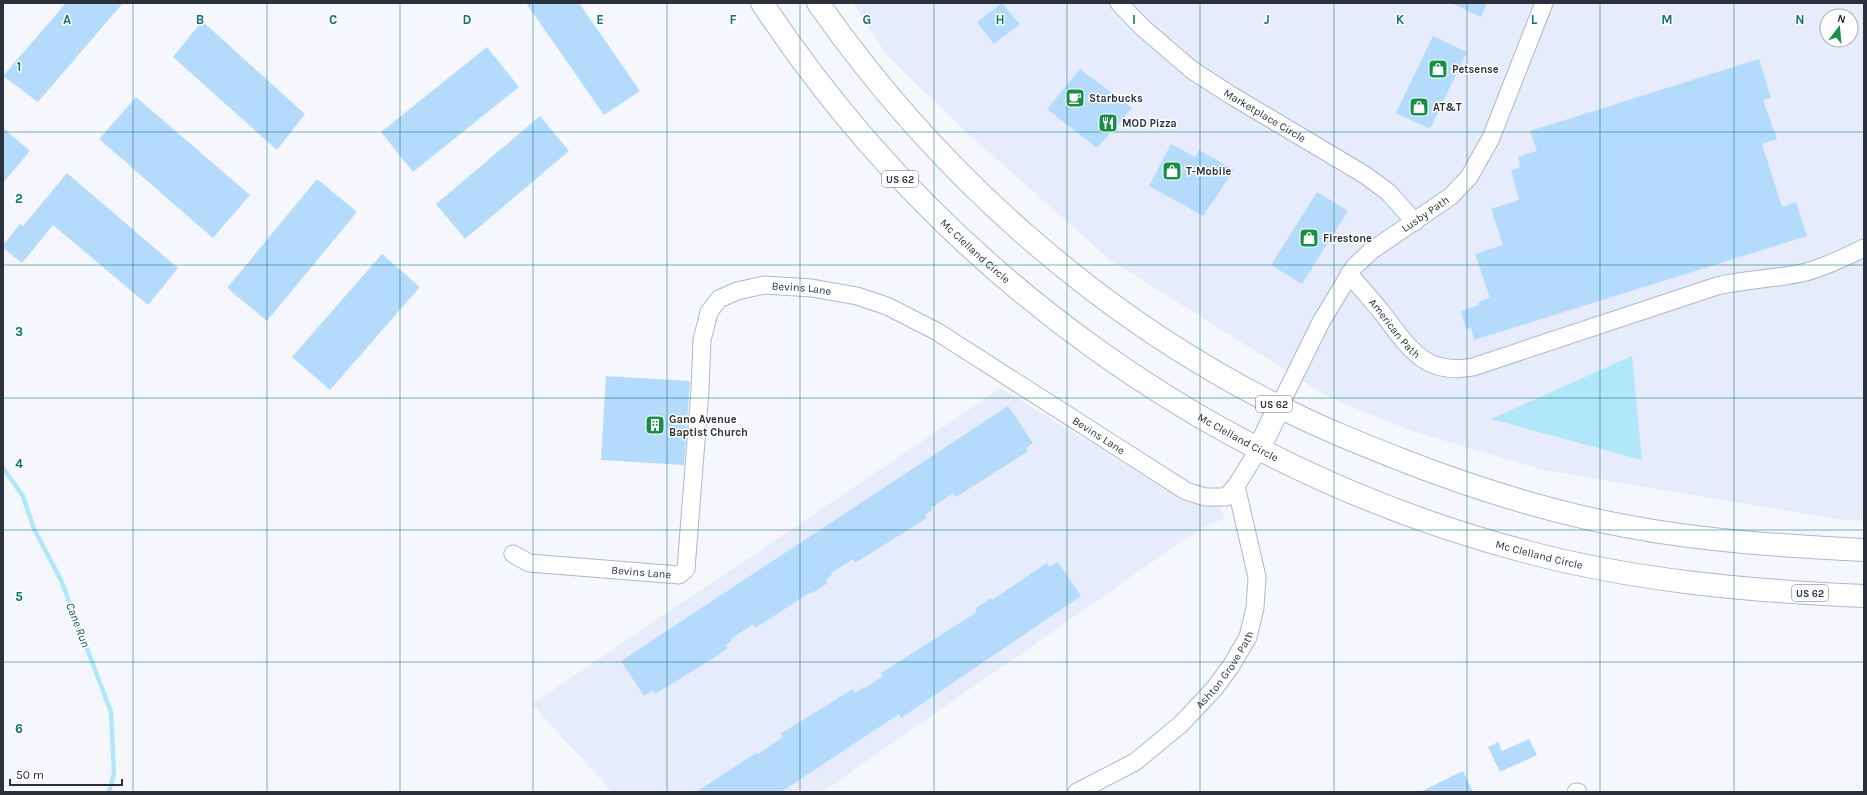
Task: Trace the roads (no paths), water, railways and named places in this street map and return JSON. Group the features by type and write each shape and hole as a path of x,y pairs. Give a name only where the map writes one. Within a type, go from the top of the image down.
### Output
{"highway":[{"name":"Mc Clelland Circle","path":"762,3 804,62 854,127 907,187 970,248 1044,310 1095,349 1170,399 1259,449 1344,489 1382,504 1451,529 1529,552 1613,571 1689,583 1756,590 1864,596"},
{"name":"US 62","path":"818,3 871,76 910,120 992,203 1037,244 1075,276 1155,333 1199,362 1279,407 1352,440 1448,478 1520,500 1573,514 1624,526 1706,539 1864,550"},
{"path":"1259,449 1279,407"}],"street":[{"name":"Marketplace Circle","path":"1119,3 1143,28 1192,70 1229,94 1365,175 1388,192 1415,222"},
{"name":"Lusby Path","path":"1279,407 1321,322 1349,274 1360,260 1415,222 1461,187 1478,162 1491,138 1544,3"},
{"name":"American Path","path":"1349,274 1414,353 1433,365 1450,369 1473,367 1717,286 1739,281 1806,272 1826,266 1864,248"},
{"name":"Bevins Lane","path":"513,554 530,563 679,575 686,570 700,390 702,340 708,312 718,300 737,291 764,285 812,288 857,296 887,306 936,331 1186,491 1205,497 1226,497 1236,486 1259,449"},
{"name":"Ashton Grove Path","path":"1077,792 1135,762 1181,724 1218,683 1231,666 1248,637 1255,608 1257,577 1236,486"}],"water":[{"path":"1632,356 1642,460 1491,419"}],"waterway":[{"name":"Cane Run","path":"3,468 23,496 34,529 61,580 111,712 114,774 109,792"}],"place":[{"name":"Petsense","path":"1438,69"},
{"name":"Starbucks","path":"1075,98"},
{"name":"AT&T","path":"1419,107"},
{"name":"MOD Pizza","path":"1108,123"},
{"name":"T-Mobile","path":"1172,171"},
{"name":"Firestone","path":"1309,238"},
{"name":"Gano Avenue Baptist Church","path":"655,425"}]}
